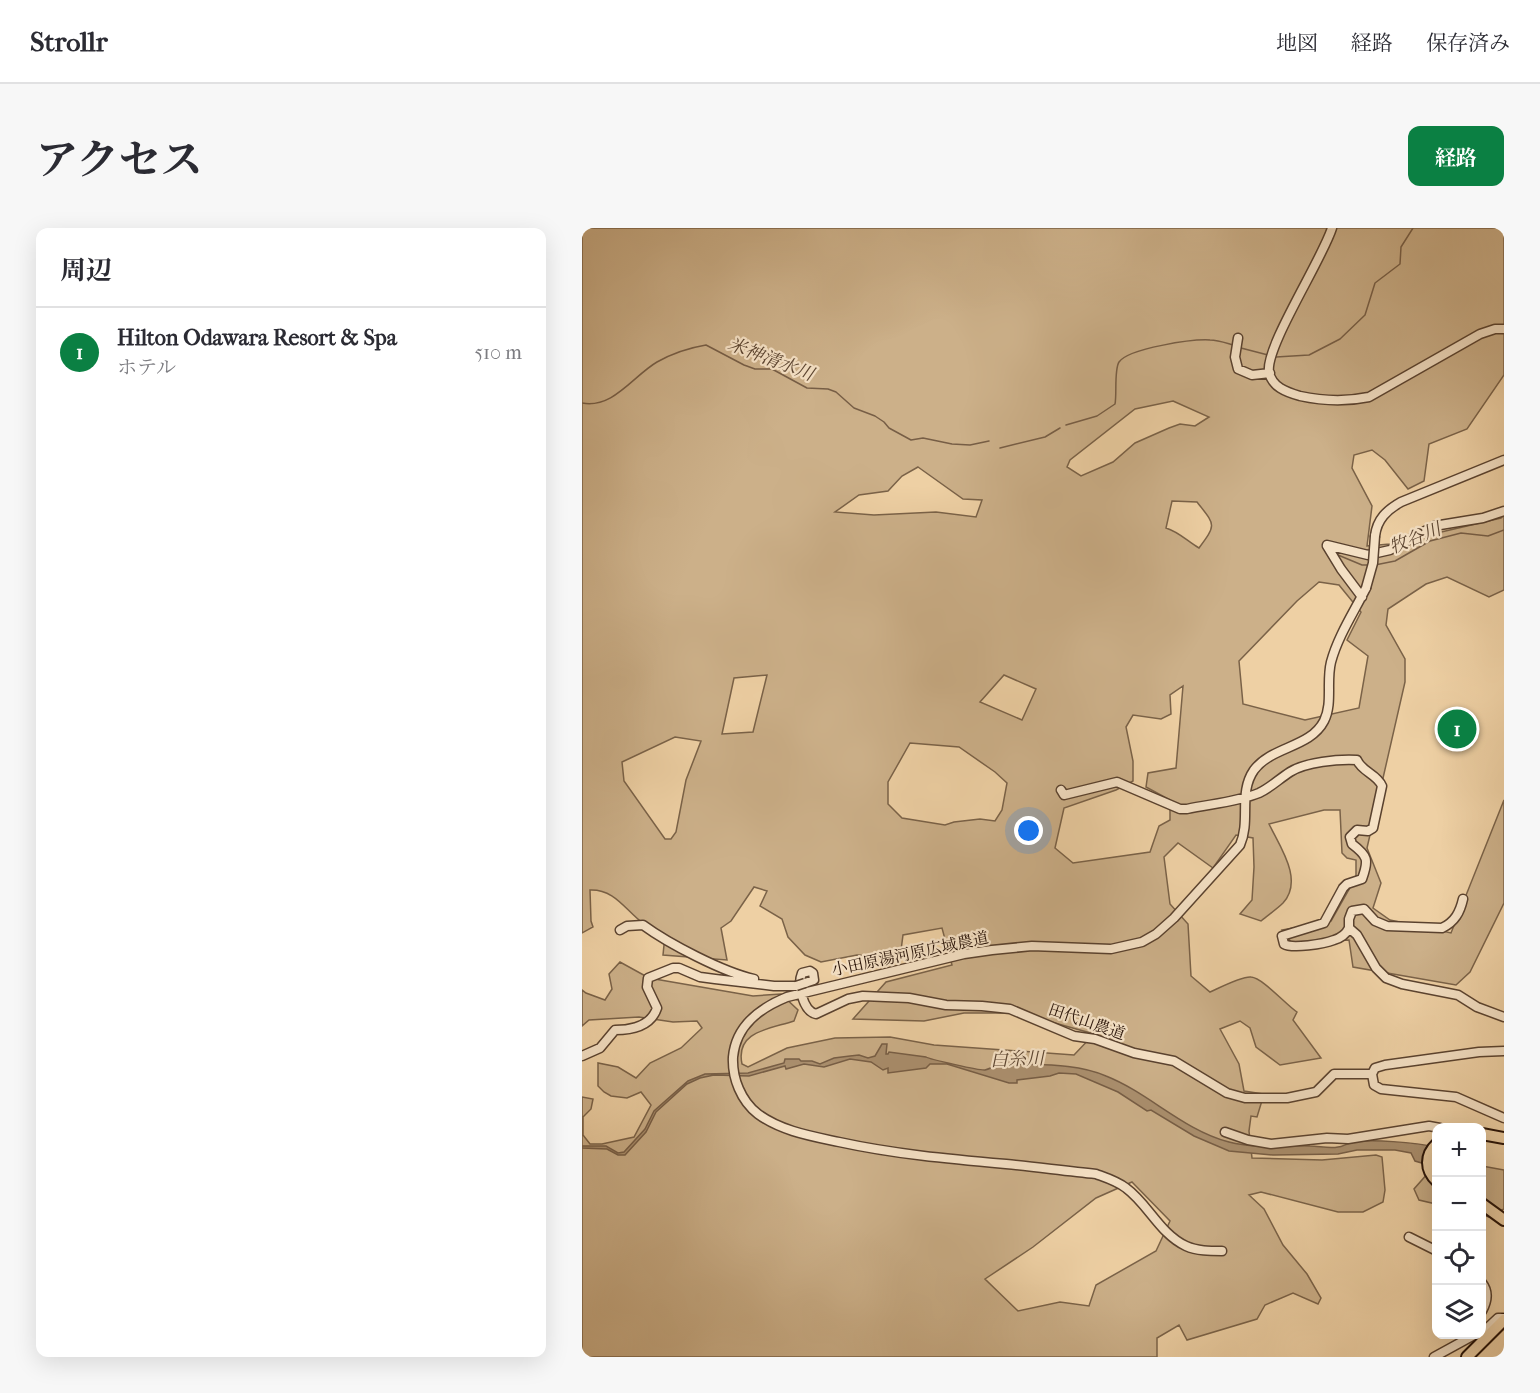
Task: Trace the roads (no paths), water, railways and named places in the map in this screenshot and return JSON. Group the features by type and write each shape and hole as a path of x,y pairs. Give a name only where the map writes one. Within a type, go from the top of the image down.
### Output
{"main road":[{"path":"1486,1135 1504,1138"},
{"path":"1432,1150 1428,1166 1432,1173"},
{"path":"1486,1207 1504,1220"},
{"path":"1467,1357 1504,1319"}],"street":[{"path":"1332,228 1270,360 1270,373 1276,385 1292,394 1321,400 1353,400 1369,397 1480,334 1495,329 1504,329"},
{"path":"1237,340 1235,357 1238,369 1245,374 1270,373"},
{"name":"小田原湯河原広域農道","path":"1222,1251 1195,1249 1175,1240 1126,1188 1096,1174 881,1151 800,1134 777,1125 757,1113 741,1093 735,1079 733,1059 737,1040 756,1012 801,987 964,954 1032,946 1111,949 1142,942 1156,934 1233,855 1245,834 1245,798 1249,778 1261,762 1270,755 1305,740 1320,728 1327,712 1328,677 1334,654 1366,588 1373,563 1375,536 1381,518 1401,502 1504,460"},
{"path":"1362,597 1327,545 1368,555 1390,550 1434,526 1483,518 1504,511"},
{"path":"1061,790 1064,795 1117,782 1180,809 1245,798 1270,787 1291,771 1337,760 1357,760 1362,768 1379,780 1382,786 1373,828 1368,831 1357,830 1350,837 1352,844 1366,858 1362,879 1342,888 1324,923 1282,936 1282,940 1291,947 1334,940 1346,934 1352,911 1358,909 1364,909 1375,921 1387,926 1442,927 1449,925 1456,918 1463,899"},
{"path":"620,930 627,926 643,925 661,938 737,975 774,986"},
{"path":"1349,928 1357,935 1376,968 1386,978 1402,984 1458,995 1477,1007 1504,1017"},
{"path":"582,1056 600,1048 615,1030 634,1030 656,1012 656,1004 647,987 648,978 673,968 679,968 700,977 801,987"},
{"name":"田代山農道","path":"801,987 808,1010 816,1014 848,999 863,996 909,998 946,1005 1010,1009 1074,1036 1095,1039 1134,1053 1174,1061 1227,1093 1245,1098 1287,1098 1316,1092 1334,1074 1372,1074"},
{"path":"1504,1051 1479,1052 1379,1066 1372,1070 1374,1085 1381,1089 1456,1097 1504,1118"},
{"path":"1225,1132 1248,1140 1271,1144 1327,1138 1348,1139 1432,1127"},
{"path":"1409,1237 1432,1248"},
{"path":"1486,1329 1498,1318 1504,1319"},
{"path":"1434,1357 1459,1339"}],"waterway":[{"name":"米神清水川","path":"1276,357 1309,355 1340,339 1365,315 1375,283 1400,264 1401,247 1413,228"},
{"name":"米神清水川","path":"1066,425 1097,416 1115,404 1117,366 1125,357 1162,345 1190,341 1213,340 1233,345"},
{"name":"米神清水川","path":"582,403 593,404 603,401 622,390 657,362 681,351 706,345 744,365 755,369 772,369 807,388 828,389 836,392 854,408 875,416 889,428 911,440 923,438 970,445 989,441"},
{"name":"米神清水川","path":"1241,348 1268,355"},
{"name":"米神清水川","path":"1000,448 1045,437 1060,428"},
{"name":"牧谷川","path":"1375,565 1395,561 1430,541 1461,533 1488,536 1504,530"},
{"name":"牧谷川","path":"1338,555 1362,565 1370,565"}],"place":[{"name":"Hilton Odawara Resort & Spa","path":"1457,729"}],"water label":[{"name":"白糸川","path":"1017,1059"}]}
